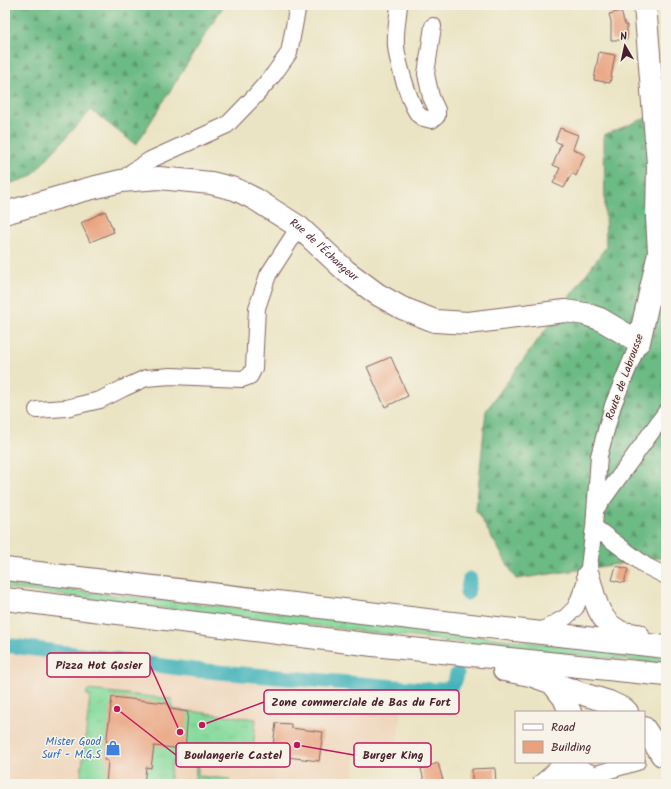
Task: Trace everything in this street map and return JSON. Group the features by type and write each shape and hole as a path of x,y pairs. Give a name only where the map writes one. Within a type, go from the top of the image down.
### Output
{"main road":[{"name":"Route de Labrousse","path":"639,342 659,253 657,217 659,88 645,5"},
{"name":"Rue de l'Échangeur","path":"5,213 121,181 159,178 211,183 235,189 255,199 299,226 346,271 377,294 402,308 435,321 468,323 564,311 585,314 600,319 639,342"},
{"path":"5,569 427,620 666,645"},
{"path":"588,576 600,613 617,631 644,636 666,645"},
{"path":"5,599 373,645 666,675"},
{"path":"373,645 530,675 609,702 626,711"},
{"path":"552,683 564,698 570,711"},
{"path":"645,730 657,756"},
{"path":"544,784 564,763"},
{"path":"573,763 575,768 591,776"}],"street":[{"path":"121,181 150,160 227,125 256,96 289,53 298,5"},
{"path":"399,5 396,46 400,64 409,94 418,115 425,119 432,120 437,116 437,110 431,97 426,74 432,26"},
{"path":"37,410 66,408 100,400 146,378 171,376 242,379 250,376 254,368 257,308 268,275 299,226"},
{"name":"Route de Labrousse","path":"540,632 566,617 576,607 588,576 594,527 599,456 612,405 639,342"},
{"path":"595,510 666,412"},
{"path":"594,527 646,566 666,576"},
{"path":"562,784 634,763"}],"shaded area":[{"path":"5,653 402,701 396,753 356,749 353,784 5,784"}],"green space":[{"path":"5,5 224,5 136,145 91,110 30,177 5,185"},
{"path":"666,110 666,557 516,579 476,510 486,411 606,247 604,135"},
{"path":"5,584 264,611 666,658 666,664 170,609 5,588"},
{"path":"89,690 172,699 172,709 256,719 252,761 186,753 183,754 182,762 172,761 169,784 80,784 90,697 86,694"},
{"path":"198,764 198,776 229,779 229,784 195,780 196,766"}],"building":[{"path":"621,11 625,25 627,25 627,40 611,40 611,21 609,14"},
{"path":"599,52 615,55 610,83 594,80"},
{"path":"560,128 578,135 573,149 585,155 576,176 572,173 564,188 553,183 560,168 553,165 561,144 555,141"},
{"path":"105,211 114,232 90,242 81,223"},
{"path":"391,357 408,396 385,407 367,367"},
{"path":"616,566 628,569 624,583 612,580"},
{"path":"112,697 166,703 171,709 188,712 185,749 154,746 151,768 146,767 144,784 106,784 108,761 104,760"},
{"path":"276,723 291,724 291,728 323,732 319,761 287,757 287,761 271,760"},
{"path":"438,763 444,784 425,784 421,769"},
{"path":"495,768 496,784 472,784 472,769"}],"waterway":[{"path":"467,593 470,579"},
{"path":"5,645 194,670 432,690 449,688 454,684 457,674"}],"place":[{"name":"Boulangerie Castel","path":"117,709"},
{"name":"Zone commerciale de Bas du Fort","path":"202,725"},
{"name":"Pizza Hot Gosier","path":"180,732"},
{"name":"Burger King","path":"297,745"},
{"name":"Mister Good Surf - M.G.S","path":"113,748"}]}
